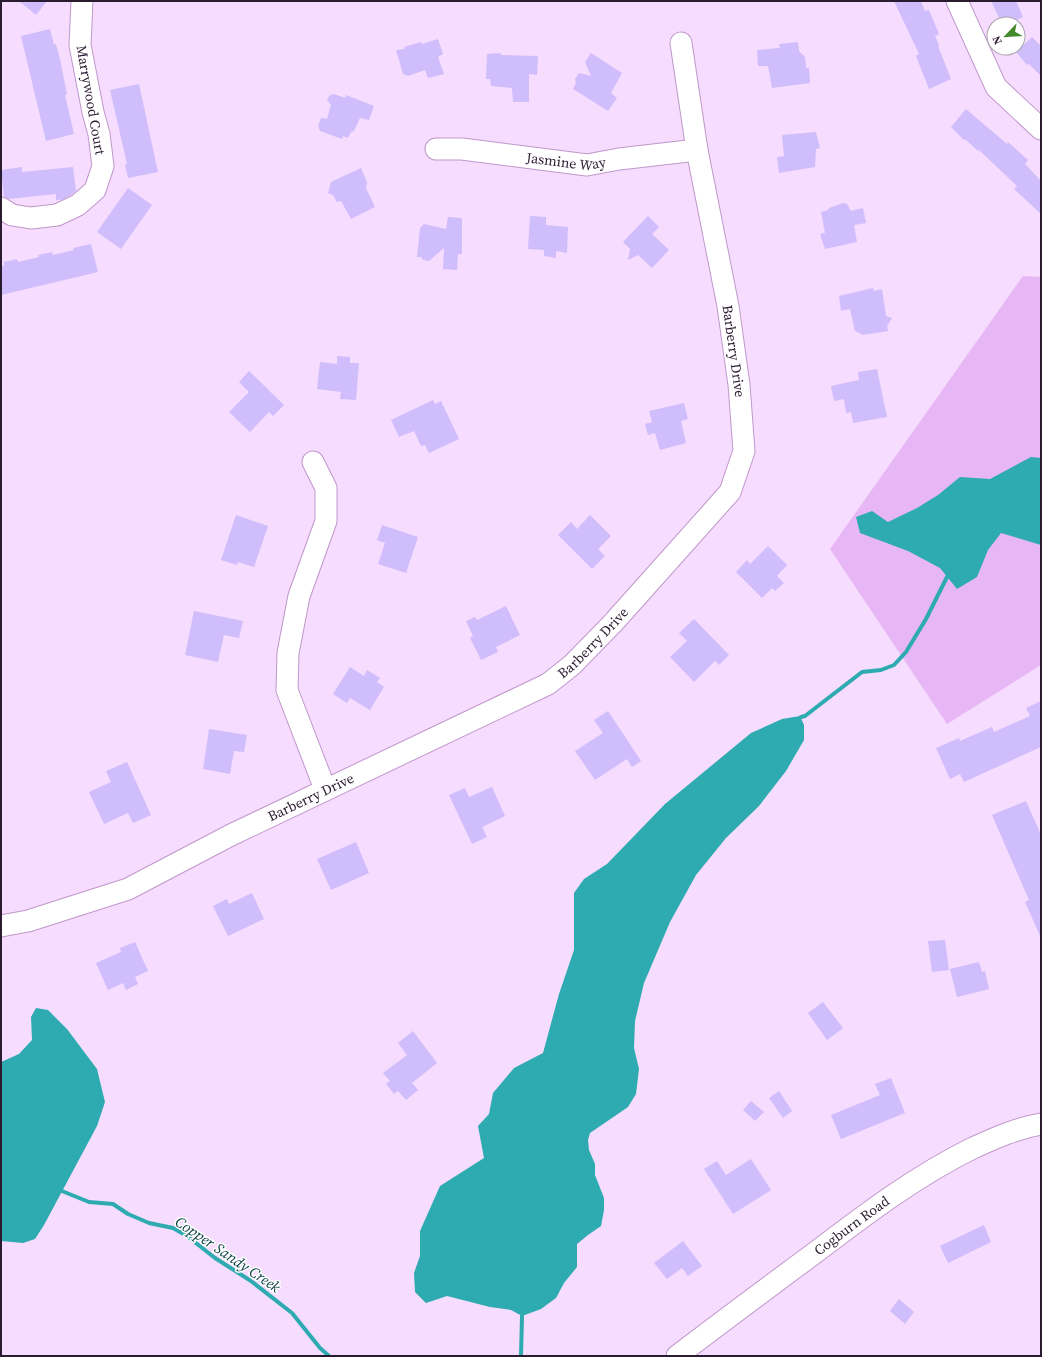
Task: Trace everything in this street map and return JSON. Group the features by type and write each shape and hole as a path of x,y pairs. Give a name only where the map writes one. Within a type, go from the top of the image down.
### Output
{"street":[{"name":"Marrywood Court","path":"1,208 12,215 31,218 57,215 78,205 96,190 103,166 99,134 93,112 80,45 82,1"},
{"path":"957,1 996,87 1041,129"},
{"name":"Barberry Drive","path":"1,926 28,921 128,889 231,835 325,789 479,718 548,684 572,664 613,623 730,492 744,451 740,385 722,271 697,150 681,43"},
{"name":"Jasmine Way","path":"436,149 462,149 587,165 619,159 697,150"},
{"path":"313,462 326,488 326,521 299,596 288,653 286,675 287,690 325,789"},
{"name":"Cogburn Road","path":"677,1356 863,1215 920,1177 954,1157 987,1141 1023,1127 1041,1124"}],"shaded area":[{"path":"1023,276 1041,277 1041,665 947,724 830,549"},
{"path":"1031,457 1041,458 1041,545 1001,533 988,550 977,577 957,589 940,568 908,551 860,533 856,517 872,511 888,522 917,508 938,495 960,477 990,479"},
{"path":"800,716 804,725 804,740 786,771 759,806 726,838 696,875 670,922 644,983 635,1021 634,1048 639,1069 636,1094 628,1107 590,1133 588,1140 589,1150 595,1164 595,1175 604,1198 604,1210 601,1226 577,1244 577,1267 564,1283 556,1298 541,1309 522,1316 511,1310 490,1307 447,1296 426,1303 415,1292 414,1273 420,1256 420,1231 440,1186 484,1158 478,1126 489,1114 493,1093 514,1068 543,1053 559,994 574,950 574,893 584,879 607,864 665,804 751,733 782,719"},
{"path":"36,1008 48,1010 67,1029 97,1069 105,1102 97,1126 35,1239 23,1243 1,1241 1,1062 19,1054 32,1040 31,1017"}],"building":[{"path":"19,1 47,1 36,15"},
{"path":"894,1 921,1 925,11 929,10 939,34 935,36 939,45 938,46 951,79 929,89 916,56 919,54"},
{"path":"991,1 1016,1 1023,16 998,16"},
{"path":"50,29 54,45 56,44 60,59 67,94 65,95 74,134 46,141 21,36"},
{"path":"1032,37 1041,46 1041,76 1029,64 1027,65 1019,56 1026,56 1026,43"},
{"path":"438,39 443,54 438,57 444,74 428,78 425,70 408,76 403,74 396,50 404,49 404,47 421,42 422,44"},
{"path":"798,42 799,51 805,57 806,68 809,68 810,83 772,88 768,66 758,66 757,50 780,48 779,44"},
{"path":"501,53 501,55 538,56 537,75 529,74 529,102 513,102 512,88 491,86 490,79 486,79 487,54"},
{"path":"591,53 622,73 611,93 617,98 608,111 573,89 576,83 575,79 579,73 591,76 585,62"},
{"path":"139,84 158,172 128,178 125,165 127,164 110,90"},
{"path":"334,94 345,98 346,95 374,106 369,120 360,118 354,131 351,132 348,138 343,136 342,139 320,131 318,126 321,118 327,119 331,105 327,100 330,95"},
{"path":"966,109 1028,160 1025,164 1041,181 1041,214 1014,189 1017,186 979,150 978,151 965,139 964,140 951,127"},
{"path":"816,132 820,148 816,149 815,167 779,173 777,157 784,156 782,135"},
{"path":"22,167 22,172 73,167 76,191 61,200 56,200 56,194 9,199 4,197 1,170"},
{"path":"361,168 367,182 366,188 375,207 351,219 341,201 337,202 333,195 328,193 331,182"},
{"path":"128,188 152,205 121,249 97,232"},
{"path":"843,203 847,204 851,211 863,208 866,223 854,225 857,242 825,249 820,234 825,233 821,212"},
{"path":"530,216 546,217 546,225 568,227 567,253 556,251 556,258 544,256 544,250 528,249"},
{"path":"648,216 659,227 652,234 669,250 652,268 638,255 628,260 630,249 623,242"},
{"path":"448,217 462,218 462,254 458,254 457,270 443,269 444,248 429,261 423,260 421,257 417,257 420,228 424,224 446,229"},
{"path":"91,244 98,272 1,295 1,266 4,266 4,262 17,259 18,262 52,252 53,255"},
{"path":"873,288 874,291 882,289 886,316 892,318 887,326 888,331 863,335 855,331 850,309 841,311 839,296"},
{"path":"337,356 350,357 350,363 359,363 356,400 340,399 341,392 317,389 320,362 337,364"},
{"path":"877,369 887,417 853,423 851,412 846,413 844,399 834,401 831,386 859,380 858,372"},
{"path":"249,371 284,405 273,416 269,412 250,432 229,412 249,392 239,382"},
{"path":"433,400 435,404 441,401 459,439 429,453 425,445 421,446 414,431 399,437 391,420"},
{"path":"684,403 688,419 681,421 686,443 660,450 655,433 648,435 645,424 652,422 649,411"},
{"path":"236,515 268,526 254,567 238,562 237,565 221,560"},
{"path":"590,515 611,536 598,549 605,556 592,569 558,535 571,522 577,529"},
{"path":"382,525 418,537 406,573 378,564 385,543 377,540"},
{"path":"768,546 787,565 777,576 784,583 775,591 772,588 762,598 736,572 747,560 750,564"},
{"path":"506,606 520,635 496,647 498,652 481,660 470,638 473,636 466,621 475,617 477,620"},
{"path":"194,611 243,621 239,638 224,635 218,662 185,655"},
{"path":"694,619 729,655 719,665 715,661 694,682 670,657 687,641 679,633"},
{"path":"350,667 364,676 367,670 380,678 377,682 384,687 370,710 350,698 347,703 333,694"},
{"path":"1041,701 1041,747 964,782 960,774 950,779 936,748 959,738 960,741 992,727 994,732 1030,716 1026,708"},
{"path":"608,711 641,761 632,767 627,759 595,780 575,751 603,733 594,720"},
{"path":"209,729 247,735 244,752 234,751 230,774 203,769"},
{"path":"127,762 151,815 133,823 128,813 104,824 89,792 111,782 106,771"},
{"path":"492,787 505,816 482,827 487,837 472,844 449,795 465,788 469,797"},
{"path":"1026,801 1041,835 1041,938 1025,902 1029,900 992,815"},
{"path":"356,842 369,873 331,890 317,859"},
{"path":"252,893 264,919 228,936 213,906 227,899 229,904"},
{"path":"945,940 949,970 932,972 928,941"},
{"path":"135,942 148,971 135,977 138,984 126,990 123,983 108,990 96,963 121,952 120,948"},
{"path":"979,962 982,972 985,971 989,989 957,997 950,969"},
{"path":"823,1002 843,1028 827,1040 808,1013"},
{"path":"413,1031 437,1063 412,1083 418,1090 406,1100 398,1091 394,1094 386,1084 390,1081 383,1073 407,1055 398,1043"},
{"path":"891,1078 905,1113 841,1139 831,1115 880,1095 875,1084"},
{"path":"779,1091 792,1111 783,1118 769,1098"},
{"path":"751,1101 764,1112 755,1121 743,1110"},
{"path":"751,1159 771,1190 733,1214 704,1169 717,1161 726,1175"},
{"path":"984,1225 991,1242 948,1263 940,1246"},
{"path":"683,1241 702,1266 688,1276 682,1268 667,1279 654,1263"},
{"path":"899,1299 914,1312 905,1324 890,1311"}],"waterway":[{"path":"801,717 805,716 862,672 881,670 894,665 906,652 926,619 947,577"},
{"name":"Copper Sandy Creek","path":"57,1189 89,1202 113,1204 128,1214 149,1223 173,1228 187,1236 215,1258 251,1281 292,1313 320,1348 329,1356"},
{"path":"521,1356 522,1316"}]}
